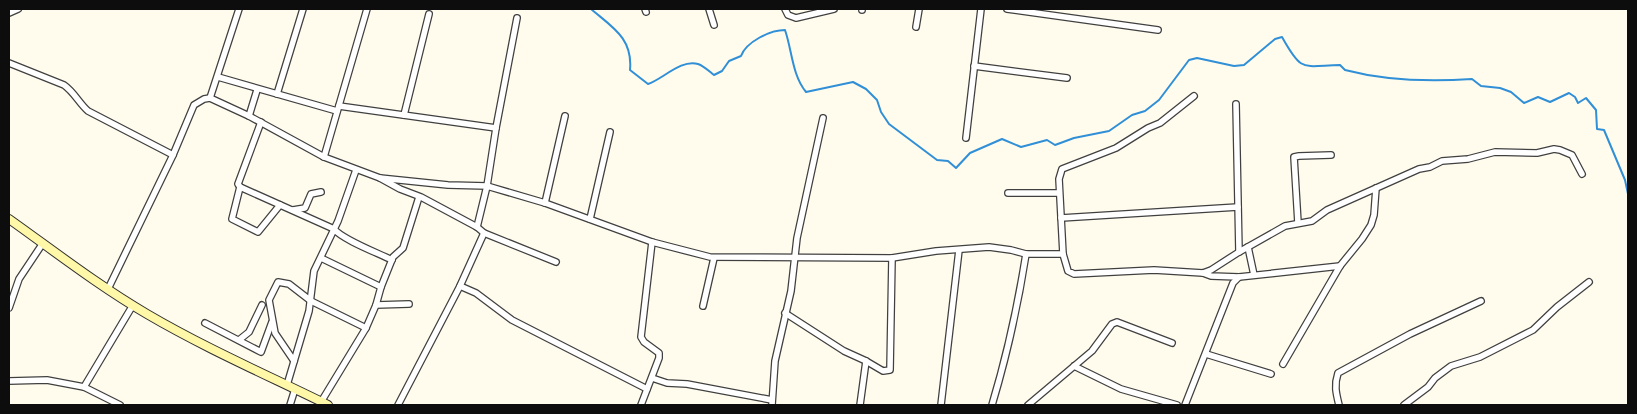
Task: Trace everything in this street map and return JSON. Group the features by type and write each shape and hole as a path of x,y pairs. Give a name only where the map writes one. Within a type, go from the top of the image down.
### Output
{"street":[{"path":"9,14 18,9"},
{"path":"210,98 239,9"},
{"path":"277,94 303,9"},
{"path":"324,157 366,9"},
{"path":"710,9 714,25"},
{"path":"785,9 788,15 796,18 834,9"},
{"path":"916,27 919,9"},
{"path":"966,138 981,9"},
{"path":"1008,9 1158,30"},
{"path":"404,115 429,14"},
{"path":"477,227 487,186 517,18"},
{"path":"9,63 64,85 88,111 173,155"},
{"path":"974,66 1067,78"},
{"path":"218,77 257,90 338,108 496,128"},
{"path":"250,116 257,90"},
{"path":"1194,96 1160,123 1148,128 1116,148 1062,169 1059,179 1063,254 1068,271 1074,274 1154,270 1239,277 1340,266"},
{"path":"108,289 173,155 194,105 210,98 250,116 324,157 380,178 400,189 419,196 477,227 484,233 556,262"},
{"path":"1236,104 1239,252"},
{"path":"545,203 565,116"},
{"path":"652,378 667,383 687,384 772,403 775,361 791,291 800,219 823,118"},
{"path":"261,122 238,184 240,187 232,219 258,232 280,205"},
{"path":"590,219 610,132"},
{"path":"1203,273 1285,226 1312,221 1327,210 1419,169 1430,167 1442,161 1468,160 1495,152 1537,153 1560,150 1572,155 1582,174"},
{"path":"1298,223 1294,157 1331,155"},
{"path":"287,385 311,302 314,271 334,229 356,170"},
{"path":"380,178 448,186 487,186 545,203 652,242 714,258 892,258 936,251 989,247 1026,254 1063,254"},
{"path":"240,187 334,229 337,233 392,260"},
{"path":"1284,364 1340,266 1371,225 1374,215 1376,188"},
{"path":"291,210 305,208 311,194 321,192"},
{"path":"1008,193 1060,192"},
{"path":"9,219 133,305 325,404 366,328 392,260 403,248 419,196"},
{"path":"1061,218 1238,207"},
{"path":"398,405 460,286 484,233"},
{"path":"9,308 20,279 43,242"},
{"path":"641,405 660,356 641,337 652,242"},
{"path":"1248,247 1254,275"},
{"path":"942,405 959,250"},
{"path":"992,405 1018,299 1026,254"},
{"path":"321,258 381,287"},
{"path":"703,306 714,258"},
{"path":"785,313 836,347 883,371 890,370 892,258"},
{"path":"1185,405 1233,283 1239,277"},
{"path":"294,361 275,333 269,300 278,282 289,284 311,302 366,328"},
{"path":"1404,405 1451,366 1480,357 1533,330 1557,307 1589,282"},
{"path":"460,286 476,293 512,320 647,389"},
{"path":"1340,405 1335,390 1335,381 1338,373 1410,334 1481,301"},
{"path":"376,306 408,304"},
{"path":"84,387 133,305"},
{"path":"239,340 249,332 262,305"},
{"path":"205,323 261,352 273,321"},
{"path":"1028,405 1092,351 1112,324 1117,322 1172,343"},
{"path":"1206,354 1271,374"},
{"path":"860,405 866,361"},
{"path":"1074,366 1121,389 1176,405"},
{"path":"9,381 47,380 84,387 120,405"},
{"path":"290,405 295,389"}],"waterway":[{"path":"591,9 620,34 628,50 630,70 648,84 685,64 692,63 700,65 714,75 722,71 729,61 741,56 748,46 759,38 772,32 785,30 795,70 806,92 853,82 866,89 877,100 881,112 889,124 937,160 948,161 956,168 970,153 1002,139 1021,147 1047,140 1055,145 1074,138 1109,131 1132,115 1145,111 1159,100 1189,60 1197,58 1234,66 1244,65 1275,39 1282,37 1294,57 1304,65 1340,65 1345,70 1392,78 1424,80 1472,79 1481,86 1500,88 1511,92 1524,103 1538,97 1550,102 1569,93 1575,97 1578,103 1586,98 1596,110 1597,129 1604,130 1625,180 1628,194"}]}
